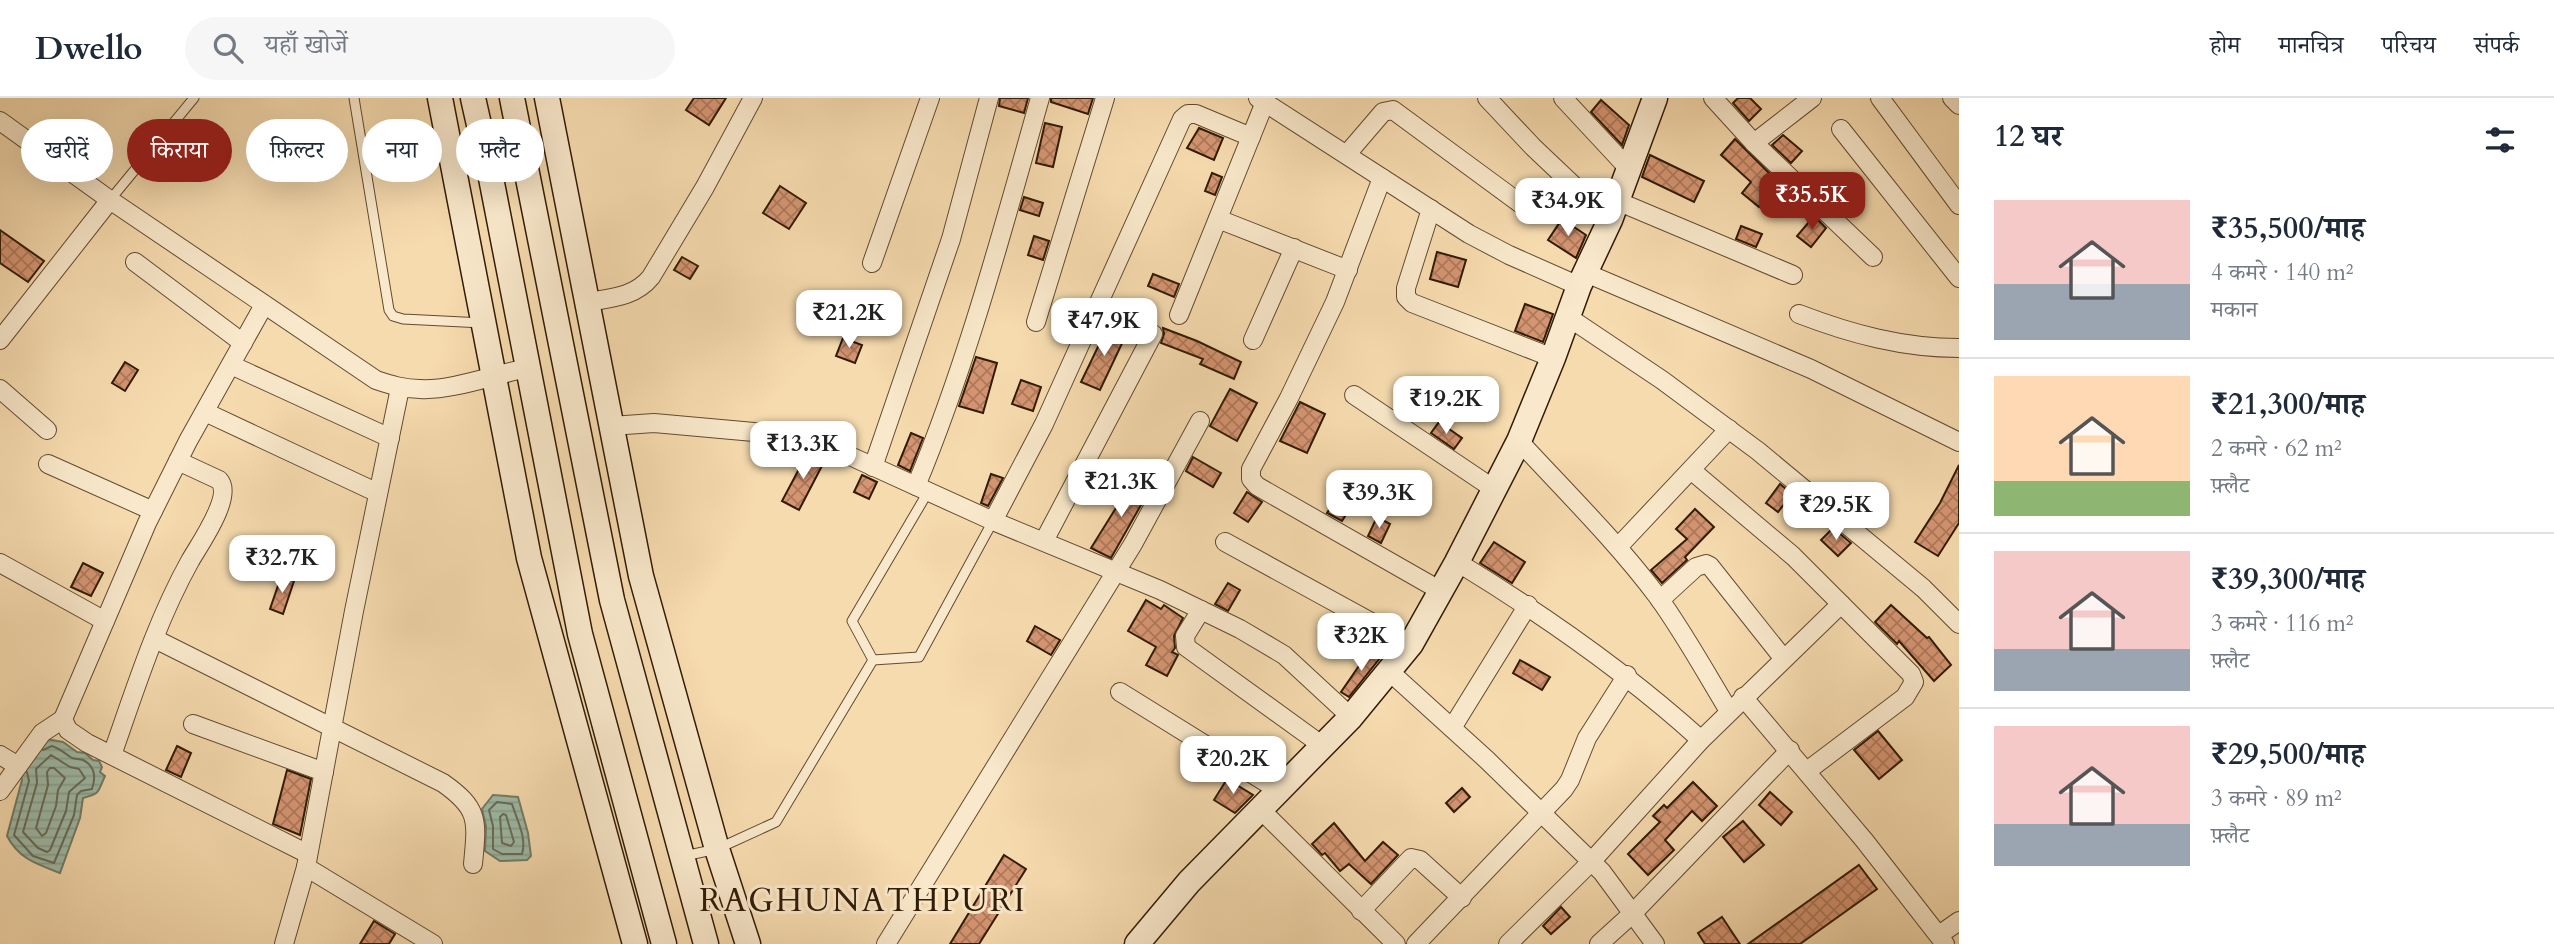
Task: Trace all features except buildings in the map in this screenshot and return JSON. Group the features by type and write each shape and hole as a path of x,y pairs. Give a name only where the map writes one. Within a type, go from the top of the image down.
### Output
{"street":[{"path":"440,98 529,558 635,944"},
{"path":"474,98 580,634 664,944"},
{"path":"512,98 612,600 706,944"},
{"path":"547,98 641,576 717,849 748,944"},
{"path":"587,302 630,294 643,287 652,277 753,98"},
{"path":"872,263 930,98"},
{"path":"873,467 951,239 989,98"},
{"path":"922,489 1007,216 1040,98"},
{"path":"1036,321 1105,98"},
{"path":"1487,98 1533,147 1614,211 1793,275"},
{"path":"1563,98 1629,169"},
{"path":"1137,944 1180,892 1352,717 1411,643 1457,562 1519,441 1583,279 1614,211 1655,98"},
{"path":"1713,98 1754,143 1873,257"},
{"path":"1754,143 1812,98"},
{"path":"1880,98 1959,205"},
{"path":"1952,98 1959,105"},
{"path":"1179,315 1251,137 1261,100 1508,255 1583,279 1811,369 1959,442"},
{"path":"1347,154 1383,112 1394,110 1529,210"},
{"path":"993,521 1044,424 1182,119 1188,114 1196,114 1251,137"},
{"path":"0,121 110,200 376,380 422,390 528,368"},
{"path":"1841,129 1959,278"},
{"path":"1382,178 1348,270 1311,352 1251,469 1251,479 1257,486 1441,591"},
{"path":"0,340 110,200"},
{"path":"1431,209 1406,288 1406,297 1412,303 1553,358"},
{"path":"1218,219 1348,270"},
{"path":"1253,340 1294,248"},
{"path":"135,262 243,343"},
{"path":"0,791 42,733 64,719 153,511 264,305"},
{"path":"1799,314 1843,331 1890,342 1959,348"},
{"path":"1568,317 1729,429 1923,588 1959,624"},
{"path":"1044,541 1153,334"},
{"path":"231,365 390,438"},
{"path":"284,944 307,861 400,387"},
{"path":"0,389 47,430"},
{"path":"1354,395 1494,489"},
{"path":"205,412 378,492"},
{"path":"886,944 1133,544 1200,421"},
{"path":"611,426 654,423 754,432 799,440 850,456 1240,629 1284,655 1352,717"},
{"path":"1618,547 1729,429"},
{"path":"1519,441 1618,547 1660,600 1729,711"},
{"path":"112,755 179,581 224,494 223,484 219,480 178,461"},
{"path":"48,464 153,511"},
{"path":"1691,470 1749,516 1911,674 1914,682 1905,697 1807,771"},
{"path":"1225,542 1411,643"},
{"path":"1457,562 1528,605 1627,675 1701,740"},
{"path":"0,563 105,621"},
{"path":"1660,600 1696,567 1706,564 1783,658"},
{"path":"1508,944 1591,862 1729,711 1841,604"},
{"path":"1452,728 1528,605"},
{"path":"1201,610 1185,636 1185,647 1323,746"},
{"path":"155,639 332,726 443,783 463,797 475,821 473,863"},
{"path":"1390,672 1602,872 1655,944"},
{"path":"1416,944 1542,813 1570,780 1587,738 1627,675"},
{"path":"1120,692 1278,790"},
{"path":"1744,697 1790,750 1942,940 1959,921"},
{"path":"64,719 73,735 307,861 433,944"},
{"path":"193,724 324,772"},
{"path":"1599,944 1632,914 1790,750"},
{"path":"0,755 18,766"},
{"path":"1259,809 1396,944"},
{"path":"1361,911 1411,858 1420,860 1462,898"}],"lane":[{"path":"110,200 194,98"},
{"path":"355,98 389,310 393,316 403,319 484,323"},
{"path":"873,660 852,621 922,489"},
{"path":"873,660 919,657 993,521"},
{"path":"682,856 717,849 776,822 873,660"}],"water":[{"path":"46,739 63,742 77,752 85,753 93,760 99,761 102,767 100,772 105,776 98,792 83,798 80,818 60,873 23,855 7,836 22,780 19,770"},
{"path":"493,795 518,797 528,833 531,856 527,860 500,861 485,851 486,826 482,809"}],"district":[{"name":"RAGHUNATHPURI","path":"863,901"}]}
